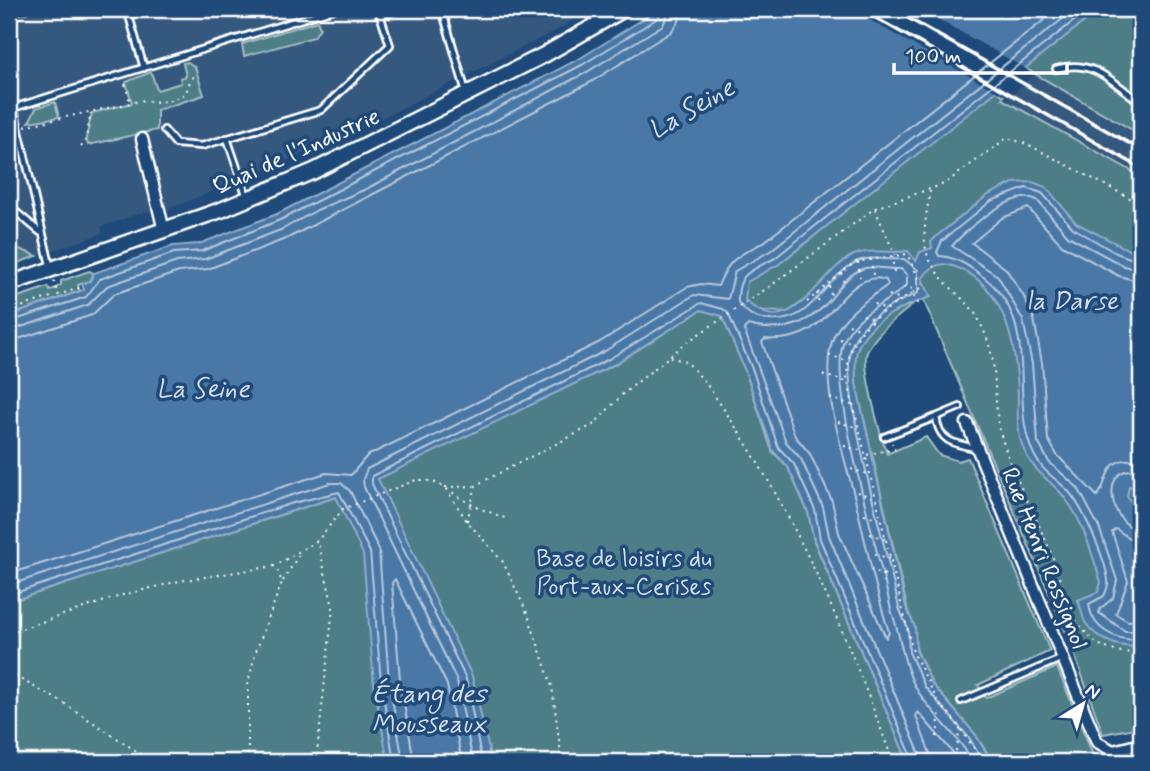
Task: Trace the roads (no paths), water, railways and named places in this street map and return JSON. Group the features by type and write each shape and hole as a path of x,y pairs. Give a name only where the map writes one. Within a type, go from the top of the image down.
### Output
{"main road":[{"name":"Quai de l'Industrie","path":"9,284 247,199 351,154 467,95 588,29 617,10"}],"street":[{"path":"142,139 164,230"},
{"name":"Rue Henri Rossignol","path":"967,423 1097,742 1113,751 1123,749"},
{"path":"1118,762 1123,749 1141,744"}],"lane":[{"path":"9,11 25,9"},
{"path":"127,9 144,68"},
{"path":"13,108 334,9"},
{"path":"164,130 176,144 202,146 321,110 390,45 378,9"},
{"path":"380,16 399,9"},
{"path":"442,9 467,95"},
{"path":"1056,69 1080,64 1102,73 1141,103"},
{"path":"9,87 51,270"},
{"path":"227,138 247,199"},
{"path":"9,206 41,233"},
{"path":"884,437 960,407"},
{"path":"936,417 939,431 946,439 977,448"},
{"path":"961,701 1063,658"}],"water":[{"name":"La Seine","path":"659,9 1100,9 779,264 747,282 745,300 762,312 777,315 804,301 841,263 854,255 908,251 916,261 920,252 932,248 931,242 938,235 988,195 1013,183 1032,182 1046,187 1076,223 1141,256 1141,489 1129,486 1127,496 1141,517 1141,646 1126,646 1103,639 1085,622 1078,600 1098,592 1101,582 1087,539 1072,507 1032,464 1021,443 1017,374 1004,317 985,286 971,274 943,264 932,268 922,279 931,297 887,316 868,331 857,351 856,384 906,607 915,627 916,650 932,684 975,734 992,762 908,762 814,540 808,512 788,467 773,451 746,373 722,316 701,310 613,365 378,479 472,676 489,750 488,762 388,762 374,684 363,554 336,497 9,602 9,316 84,290 82,284 90,281 94,273 173,246 199,244 277,214 579,59"}],"railway":[{"path":"860,9 1141,168"},
{"path":"892,9 1141,150"}],"water label":[{"name":"la Darse","path":"1072,300"},
{"name":"Étang des Mousseaux","path":"429,708"}],"park label":[{"name":"Base de loisirs du Port-aux-Cerises","path":"624,572"}]}
